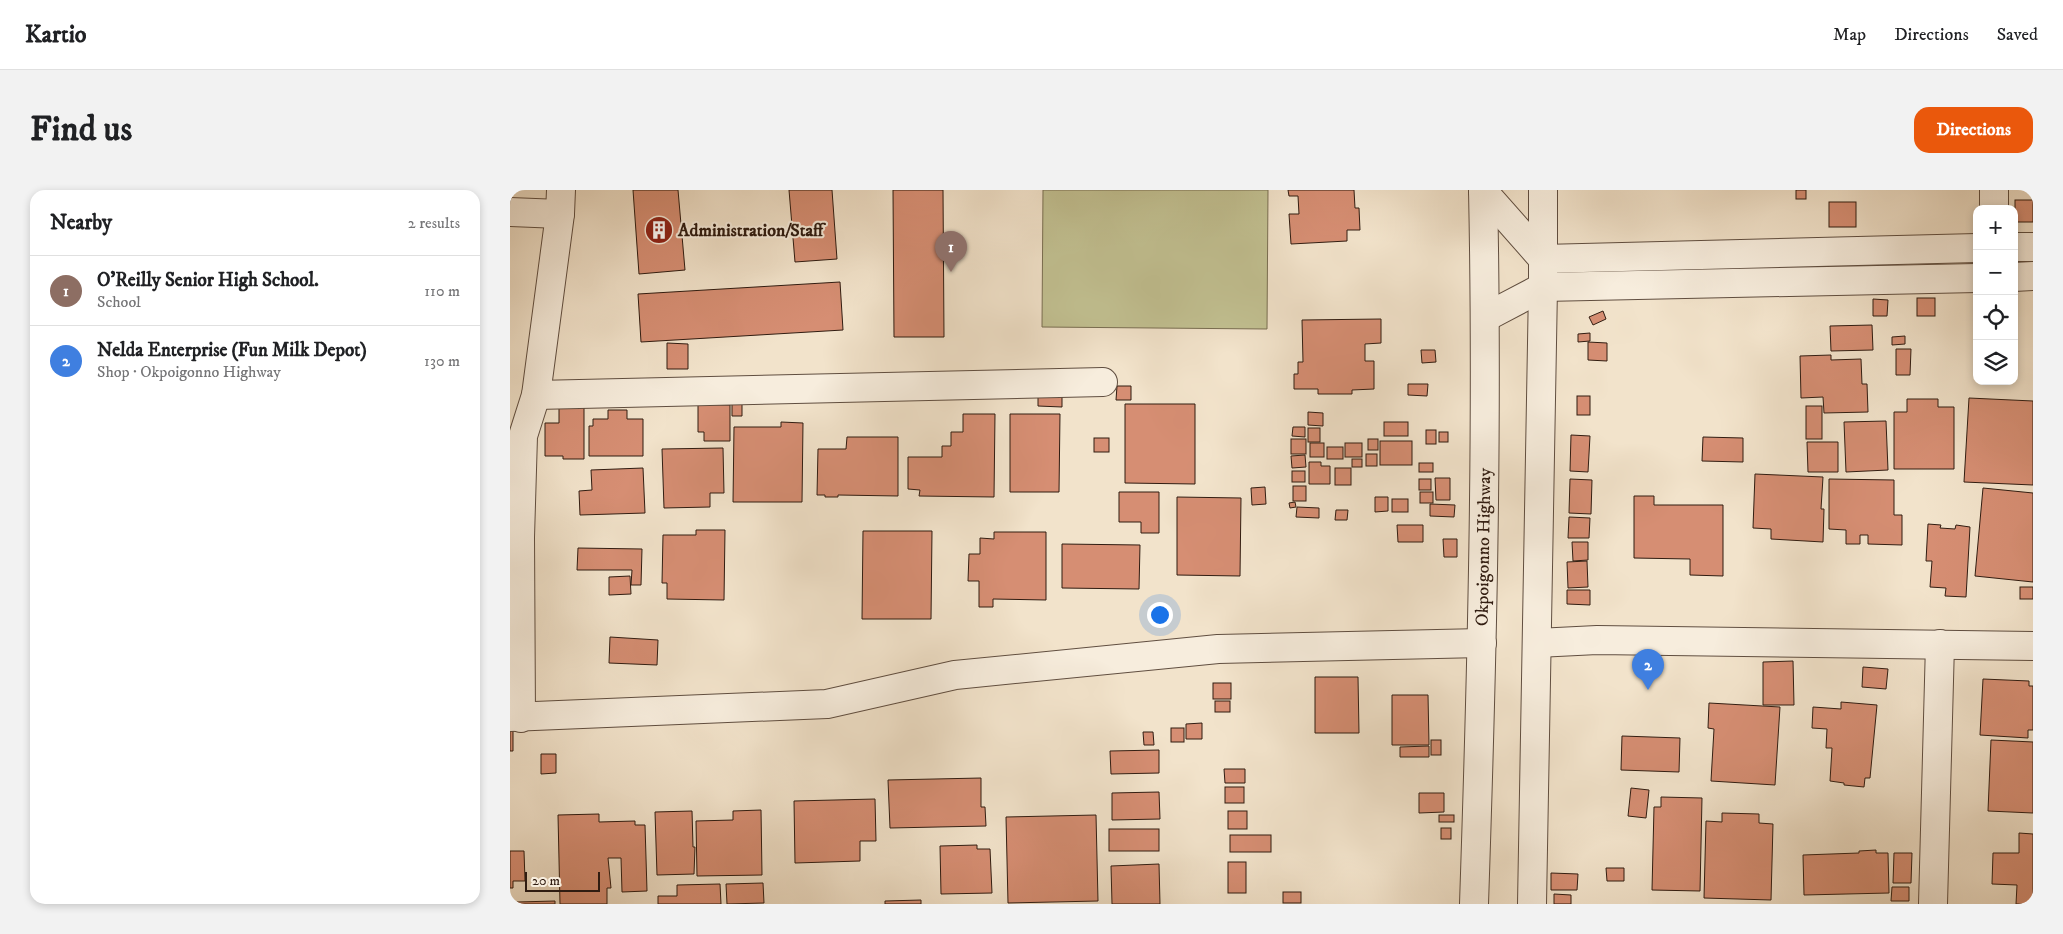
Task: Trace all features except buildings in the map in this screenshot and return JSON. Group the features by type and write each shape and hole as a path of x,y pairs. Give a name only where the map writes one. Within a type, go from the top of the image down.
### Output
{"street":[{"path":"1532,904 1543,190"},
{"path":"1994,190 1994,205"},
{"path":"1483,191 1543,259"},
{"name":"Okpoigonno Highway","path":"1474,904 1482,643 1486,317 1483,191"},
{"path":"510,212 560,202 536,395 523,436 515,718 827,704 955,675 1218,649 1482,643"},
{"path":"2018,247 2033,247"},
{"path":"1543,259 1973,248"},
{"path":"2018,277 2033,276"},
{"path":"1486,317 1543,287 1973,278"},
{"path":"536,395 1103,382"},
{"path":"1537,642 1597,640 2033,646"},
{"path":"1933,904 1940,644"}],"shaded area":[{"path":"1043,190 1268,190 1267,329 1042,327"}],"place":[{"name":"Administration/Staff","path":"659,230"},
{"name":"O'Reilly Senior High School.","path":"951,272"},
{"name":"Nelda Enterprise (Fun Milk Depot)","path":"1648,690"}]}
